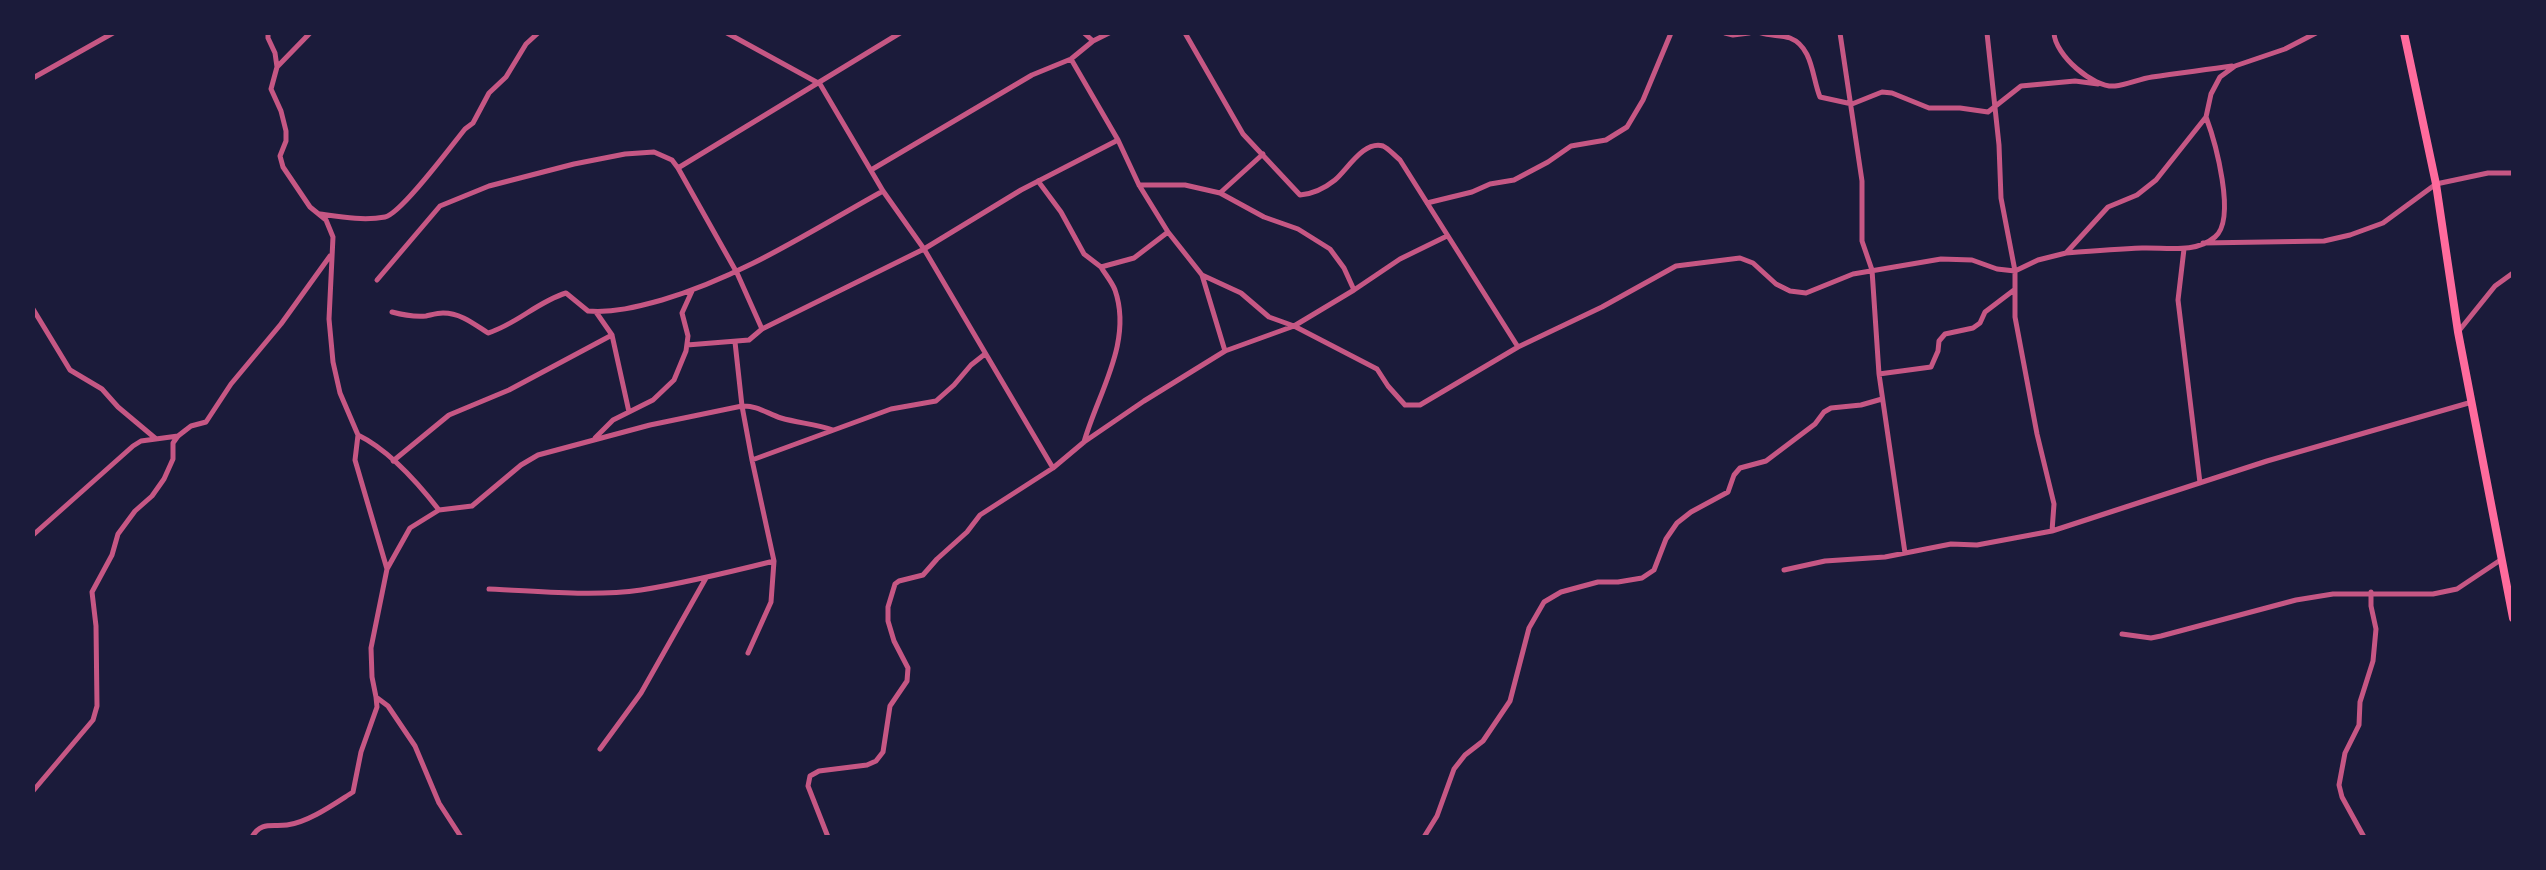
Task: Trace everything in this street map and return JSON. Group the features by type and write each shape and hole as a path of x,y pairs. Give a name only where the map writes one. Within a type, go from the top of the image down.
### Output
{"main road":[{"path":"2404,33 2436,184 2459,332 2513,618"}],"street":[{"path":"33,78 113,33"},
{"path":"268,33 277,67 271,89 286,131 286,141 280,156 283,167 310,207 326,220 333,237 329,319 333,362 340,393 358,435 355,460 387,569"},
{"path":"277,67 310,33"},
{"path":"317,213 347,218 387,217 402,206 465,129 473,123 489,93 506,77 526,44 538,33"},
{"path":"727,33 820,84 883,191 925,249 1053,468"},
{"path":"678,168 901,33"},
{"path":"1084,33 1093,41"},
{"path":"872,170 1032,75 1072,59 1093,41 1110,33"},
{"path":"1185,33 1244,134 1300,195 1311,194 1335,180 1360,154 1372,146 1383,146 1400,160 1518,347"},
{"path":"1427,203 1472,192 1490,184 1514,180 1571,146 1606,140 1627,127 1643,100 1671,33"},
{"path":"1725,33 1749,33"},
{"path":"1762,33 1791,38 1809,58 1820,97 1852,104 1882,92 1892,93 1929,108 1988,112 2021,86 2075,81 2115,86 2149,78 2235,66 2260,59 2316,33"},
{"path":"1840,33 1862,181 1862,241 1872,270 1879,374 1905,553"},
{"path":"1987,33 2001,198 2015,271 2015,317 2054,504 2052,531"},
{"path":"2054,33 2054,43 2067,60 2098,84"},
{"path":"1072,59 1118,140 1139,185 1168,232 1202,275 1225,351"},
{"path":"2066,253 2108,207 2137,195 2156,180 2206,117 2211,94 2220,77 2235,66"},
{"path":"1202,275 1241,293 1269,317 1294,326 1377,369 1405,405 1420,405 1518,347 1602,307 1676,266 1740,258 1753,263 1776,284 1790,291 1806,293 1838,278 1941,258 1972,260 1997,269 2015,271 2038,260 2066,253 2143,248 2183,249 2203,243 2216,237 2223,227 2224,208 2218,158 2206,117"},
{"path":"687,345 749,340 762,329 925,249 1038,181 1118,140"},
{"path":"377,280 440,206 489,186 574,164 654,152 672,160 678,168 737,273 762,329"},
{"path":"1220,193 1264,154"},
{"path":"2203,243 2324,241 2383,223 2436,184 2488,173 2513,173"},
{"path":"1038,181 1062,212 1084,254 1101,267 1115,289 1119,314 1118,339 1113,363 1084,442"},
{"path":"1139,185 1185,185 1220,193 1264,217 1298,229 1330,249 1344,268 1354,290"},
{"path":"392,312 408,316 442,313 453,315 473,320 488,333 566,293 587,311 629,309 692,291 737,273 883,191"},
{"path":"1101,267 1134,258 1168,232"},
{"path":"828,837 808,786 810,776 819,771 867,765 876,761 883,752 890,706 907,681 908,668 894,641 888,621 888,607 895,584 923,575 967,532 980,514 1053,468 1084,442 1225,351 1294,326 1400,259 1447,236"},
{"path":"2183,249 2178,300 2200,483"},
{"path":"33,791 93,720 97,706 97,663 92,592 113,555 118,534 164,479 173,458 173,443 178,436 191,426 206,422 231,384 281,324 330,256"},
{"path":"2459,332 2495,286 2513,273"},
{"path":"1879,374 1931,367 1939,341 1945,334 1973,328 1980,323 1985,312 2014,290"},
{"path":"593,440 613,420 653,400 674,380 687,345 688,337 682,313 692,291"},
{"path":"33,309 70,370 102,388 118,407 155,438"},
{"path":"596,312 612,335 629,412"},
{"path":"393,461 449,415 509,390 612,335"},
{"path":"735,342 742,406 774,561 771,602 748,653"},
{"path":"752,460 891,409 936,401 985,354"},
{"path":"1424,837 1437,816 1454,769 1465,755 1483,741 1510,701 1529,628 1544,602 1561,592 1598,582 1642,578 1654,570 1666,539 1677,523 1691,512 1728,492 1734,475 1741,468 1766,461 1815,424 1824,412 1831,408 1861,405 1882,399"},
{"path":"1784,570 1825,561 1885,557 1951,544 1977,545 2052,531 2200,483 2472,402"},
{"path":"252,837 264,825 286,825 305,819 352,792 361,752 377,707 371,648 387,569 410,528 439,510 472,506 521,465 538,455 675,419 750,406 782,418 833,430"},
{"path":"358,435 374,443 424,491 439,510"},
{"path":"33,535 120,456 141,441 178,436"},
{"path":"2122,634 2151,638 2296,600 2333,594 2433,594 2457,589 2502,559"},
{"path":"489,589 566,593 639,590 706,578 774,561"},
{"path":"600,749 641,693 706,578"},
{"path":"2364,837 2342,797 2339,785 2345,753 2359,726 2360,702 2373,662 2376,629 2371,593"},
{"path":"376,697 388,706 415,746 439,803 461,837"}]}
